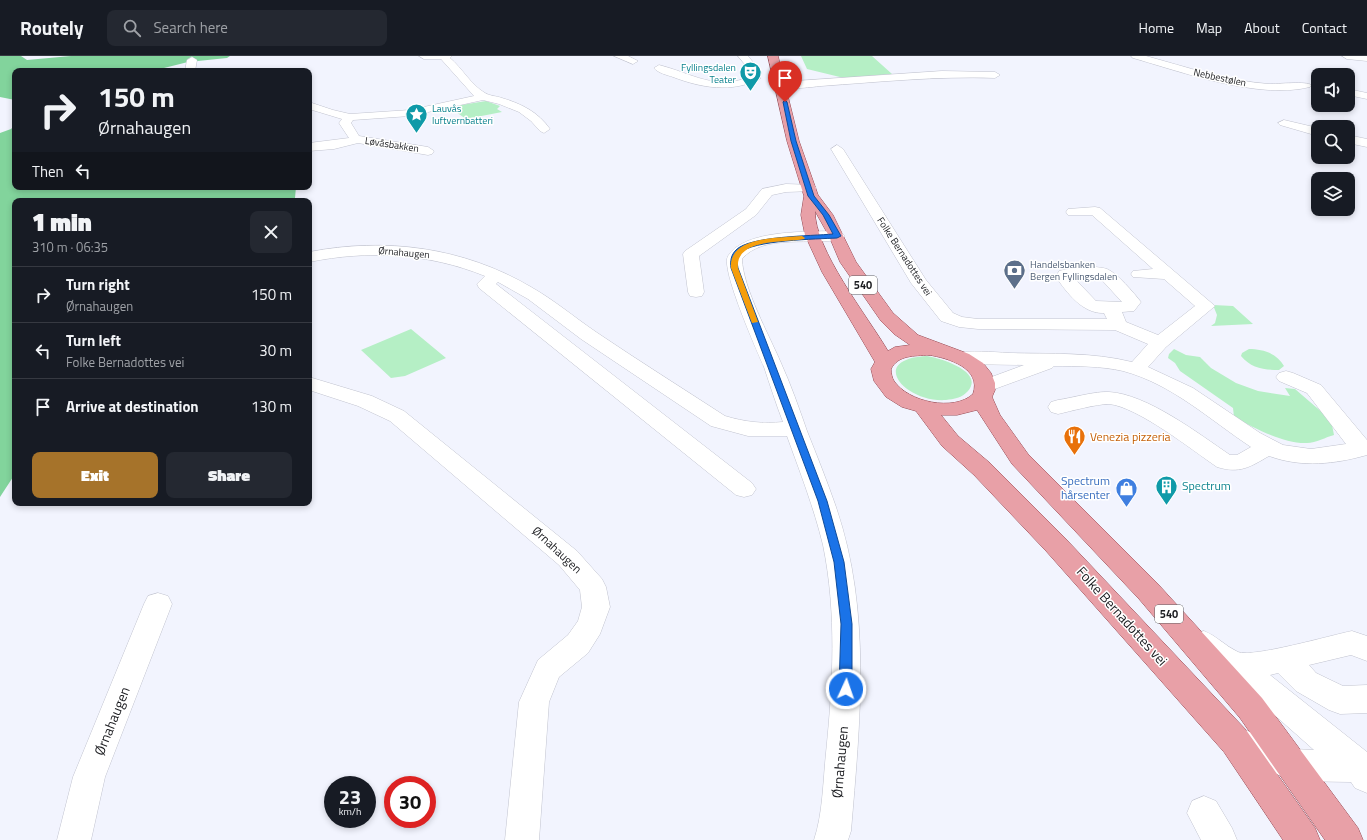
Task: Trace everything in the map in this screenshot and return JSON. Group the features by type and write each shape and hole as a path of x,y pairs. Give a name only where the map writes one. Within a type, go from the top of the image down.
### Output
{"main road":[{"name":"540","path":"773,56 793,141 810,192 826,215 848,262 887,317 911,339 961,358 979,371 984,379 984,392 990,416 1020,459 1178,624 1251,708 1346,840"},
{"name":"540","path":"810,192 808,216 813,237 832,274 884,361 891,356 908,350 929,349 941,351"},
{"path":"884,361 881,368 881,375 884,383 890,391 911,404 924,408 948,410 959,409 977,402 984,392"},
{"name":"Folke Bernadottes vei","path":"924,408 950,441 982,469 1061,549 1235,741 1303,840"}],"street":[{"name":"Løvåsbakken","path":"424,56 446,57 475,91 483,97 499,101 525,112 535,118 544,129"},
{"path":"620,56 633,61"},
{"path":"659,68 685,79 719,85 730,85 756,77 756,72 743,56"},
{"name":"Nebbestølen","path":"1136,56 1242,83 1291,87 1306,85"},
{"path":"1347,56 1367,58"},
{"path":"1361,56 1367,58"},
{"path":"191,68 192,60"},
{"path":"781,85 890,78 938,73 995,75"},
{"name":"Nebbestølen","path":"1249,73 1311,86"},
{"path":"1355,93 1367,96"},
{"name":"Løvåsbakken","path":"312,106 330,113 350,117 410,113 483,97"},
{"name":"Løvåsbakken","path":"350,117 345,123 355,139"},
{"path":"1284,123 1311,130"},
{"name":"Løvåsbakken","path":"312,147 334,145 355,139 410,146 428,151"},
{"path":"1355,140 1367,143"},
{"name":"Folke Bernadottes vei","path":"837,149 919,283 947,317 959,322 978,324 1009,323 1118,325 1159,342"},
{"path":"696,292 692,254 751,212 767,192 786,188 810,192"},
{"path":"1073,212 1095,211 1148,258 1206,306 1188,322 1159,342 1136,369"},
{"name":"Ørnahaugen","path":"831,840 834,831 841,769 847,673 847,624 839,562 822,501 770,358 744,296 734,268 734,260 738,251 760,242 837,236"},
{"name":"Ørnahaugen","path":"312,256 344,250 397,250 438,256 459,261 492,274 525,290 595,340 718,422 740,429 761,431 795,428"},
{"path":"492,274 484,284 632,399 744,489"},
{"path":"1139,274 1169,274"},
{"path":"1115,307 1113,313 1118,325"},
{"path":"961,358 1104,362 1136,369 1163,380 1191,396 1269,447 1292,455 1328,456 1364,448 1314,389 1286,377"},
{"path":"984,392 1003,378 1059,360"},
{"name":"Ørnahaugen","path":"312,384 366,401 397,416 568,558 593,587 596,607 590,626 578,644 548,669 534,702 522,840"},
{"path":"1058,407 1109,398 1132,404 1162,419 1225,462 1240,463 1269,447"},
{"name":"Ørnahaugen","path":"74,840 89,777 158,604"},
{"path":"1178,624 1263,687 1365,770"},
{"path":"1234,665 1257,665 1352,643 1367,649"},
{"path":"1284,659 1306,682 1340,700 1367,699"},
{"path":"1235,741 1293,765 1365,770"}],"green space":[{"path":"0,56 21,56 27,60 71,56 230,56 227,58 188,62 164,68 12,68 12,99 0,97"},
{"path":"801,56 872,56 892,74 844,78 807,69"},
{"path":"486,101 500,106 497,109 502,112 466,119 449,107"},
{"path":"12,128 12,190 296,190 295,198 12,198 12,479 0,497 0,133"},
{"path":"1213,305 1233,306 1253,324 1211,326 1215,323 1217,315"},
{"path":"411,329 446,358 405,376 391,378 361,350"},
{"path":"1174,349 1186,355 1200,357 1211,368 1236,383 1258,391 1290,396 1285,388 1295,389 1331,420 1334,435 1314,442 1298,443 1269,434 1234,417 1233,408 1180,371 1175,363 1168,358 1169,354"},
{"path":"1249,349 1269,353 1277,358 1284,366 1279,370 1268,370 1253,366 1241,356 1242,353"},
{"path":"927,356 950,363 966,372 970,377 972,384 968,391 961,397 946,400 931,399 917,395 906,388 899,380 896,372 899,365 909,359"}],"slow traffic":[{"path":"755,322 734,268 734,260 738,251 760,242 802,238"}],"place":[{"name":"Fyllingsdalen Teater","path":"751,92"},
{"name":"Lauvås luftvernbatteri","path":"416,134"},
{"name":"Handelsbanken Bergen Fyllingsdalen","path":"1014,290"},
{"name":"Venezia pizzeria","path":"1074,456"},
{"name":"Spectrum","path":"1167,506"},
{"name":"Spectrum hårsenter","path":"1126,508"}],"route":[{"path":"785,102 793,141 811,196 826,215 837,236 786,239 760,242 750,245 738,251 734,260 734,268 770,358 822,501 839,562 847,624 846,689"}]}
